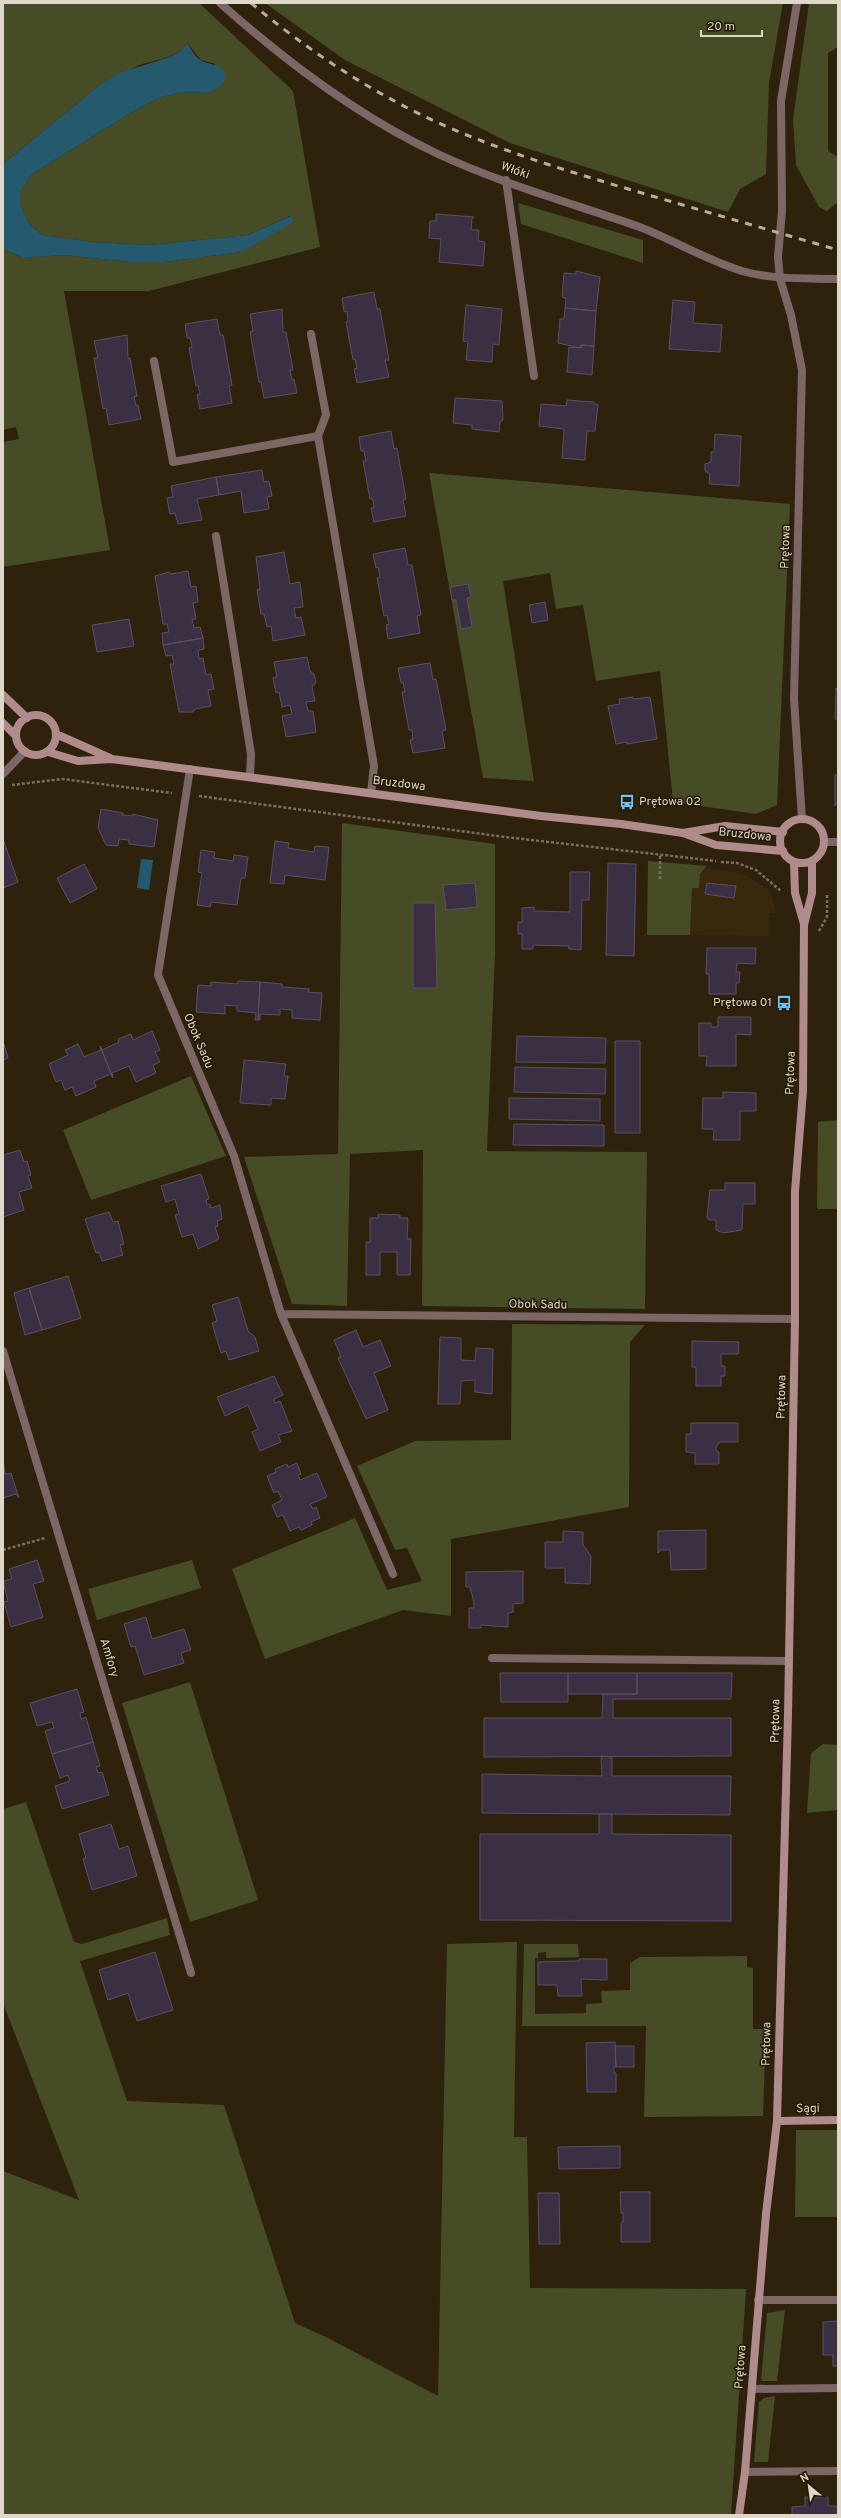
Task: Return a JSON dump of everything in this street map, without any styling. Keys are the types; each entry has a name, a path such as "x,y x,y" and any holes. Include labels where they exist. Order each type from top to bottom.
{"street":[{"name":"Włóki","path":"220,3 252,31 328,88 388,127 440,155 643,228 741,271 780,279 838,279"},
{"name":"Prętowa","path":"797,3 781,101 782,211 778,257 780,279 792,315 802,370 794,699 802,819"},
{"path":"506,180 534,376"},
{"path":"311,334 326,415 318,436 374,766 371,793"},
{"path":"154,361 173,462 318,436"},
{"path":"216,536 251,754 250,777"},
{"path":"3,695 27,718"},
{"path":"33,715 46,718 54,727 56,734 53,747 48,752 34,755 25,751 18,743 16,736 17,728 27,718 33,715"},
{"path":"3,722 16,736"},
{"name":"Bruzdowa","path":"56,734 112,759"},
{"path":"3,774 25,751"},
{"name":"Bruzdowa","path":"48,752 78,760 112,759 682,833 716,845 783,851"},
{"name":"Obok Sadu","path":"190,769 158,975 234,1156 281,1314 393,1574"},
{"path":"802,819 817,825 822,831 824,842 819,855 812,861 803,863 794,862 783,851 780,841 783,832 792,822 802,819"},
{"name":"Bruzdowa","path":"682,833 725,826 783,832"},
{"path":"824,842 838,842"},
{"name":"Prętowa","path":"739,2515 745,2472 758,2300 777,2121 789,1661 795,1319 795,1192 803,1091 804,925 812,893 812,861"},
{"name":"Prętowa","path":"794,862 795,893 804,925"},
{"name":"Obok Sadu","path":"281,1314 795,1319"},
{"name":"Amfory","path":"3,1351 191,1973"},
{"path":"492,1658 789,1661"},
{"name":"Sągi","path":"777,2121 838,2120"},
{"path":"758,2300 838,2300"},
{"path":"752,2389 838,2388"},
{"path":"745,2472 838,2471"}],"path":[{"path":"10,785 62,779 660,856 737,863 756,870 784,893"},
{"path":"660,856 660,879"},
{"path":"3,1550 59,1533"}],"shaded area":[{"path":"707,868 742,873 769,890 777,913 769,913 769,936 690,935 692,888 700,874"}],"green space":[{"path":"3,3 199,3 293,91 320,247 149,291 64,291 110,550 3,567 3,442 19,439 16,427 3,430 3,249 23,258 64,255 130,262 165,262 241,252 292,215 248,235 149,245 93,242 42,235 29,224 20,204 20,190 32,174 127,115 158,98 182,92 207,93 215,64 201,60 187,43 181,51 169,57 142,64 102,83 3,164"},
{"path":"265,3 783,3 769,82 766,174 740,189 728,212 510,143 345,60"},
{"path":"809,3 838,3 838,47 828,53 828,151 838,157 838,202 827,211 819,207 796,165 793,120"},
{"path":"518,203 643,240 643,263 521,224"},
{"path":"429,473 790,504 777,805 756,814 673,802 660,671 596,681 583,605 556,609 550,573 503,581 534,781 483,778"},
{"path":"342,823 495,844 495,954 487,1151 647,1152 645,1309 422,1306 423,1150 350,1154 347,1306 292,1304 244,1157 338,1154"},
{"path":"648,861 707,866 700,874 699,888 692,888 690,935 647,935"},
{"path":"191,1076 226,1156 91,1200 63,1130"},
{"path":"838,1120 838,1209 817,1209 818,1122"},
{"path":"512,1324 645,1325 630,1342 629,1507 451,1539 451,1616 403,1610 265,1659 232,1569 355,1518 387,1590 422,1581 407,1548 395,1550 357,1466 415,1441 511,1440"},
{"path":"192,1560 201,1588 97,1620 88,1589"},
{"path":"190,1682 258,1900 190,1922 122,1703"},
{"path":"823,1744 838,1745 838,1810 807,1813 811,1753"},
{"path":"26,1802 74,1942 82,1944 167,1918 170,1935 80,1961 127,2101 224,2105 295,2323 326,2337 438,2396 447,1944 517,1942 514,2137 527,2137 530,2288 746,2289 731,2515 3,2515 3,2171 79,2200 3,2003 3,1809"},
{"path":"524,1944 578,1944 579,1957 546,1958 546,1952 538,1953 538,1958 535,1958 535,2014 586,2013 586,2004 602,2003 601,1991 630,1990 630,1963 640,1957 747,1956 747,1967 753,1968 753,2029 766,2029 763,2116 644,2117 646,2026 522,2026"},
{"path":"796,2130 838,2130 838,2217 795,2217"},
{"path":"785,2310 777,2381 761,2381 767,2313"},
{"path":"775,2396 768,2462 754,2462 759,2402 764,2398"}],"water":[{"path":"187,43 193,53 202,61 220,67 226,79 219,87 207,93 182,92 158,98 127,115 32,174 20,191 20,204 29,224 42,235 93,242 149,245 248,235 293,215 292,223 241,252 165,262 130,262 64,255 23,258 3,249 3,164 102,83 122,72 170,57 181,51"},
{"path":"141,859 153,860 149,890 137,888"}],"building":[{"path":"436,214 474,217 472,219 471,230 479,230 478,241 485,242 483,266 439,262 441,239 429,238 430,221 436,221"},
{"path":"576,271 600,277 596,311 565,308 566,298 562,297 564,273 576,274"},
{"path":"374,292 377,309 380,309 389,360 385,360 389,377 357,383 354,369 357,368 355,359 353,360 346,322 348,321 347,311 344,312 342,298"},
{"path":"673,300 695,302 693,323 722,325 720,352 669,349"},
{"path":"466,305 502,309 499,345 493,344 492,362 466,360 468,342 463,341"},
{"path":"565,308 596,311 594,346 581,345 581,348 558,343 560,319 564,319"},
{"path":"282,309 283,332 286,332 293,370 290,370 292,380 294,379 297,393 264,398 261,382 259,382 250,332 253,331 250,314"},
{"path":"217,319 220,335 223,335 232,385 229,386 232,403 200,409 197,395 200,394 198,385 196,386 189,348 192,347 190,338 187,338 185,324"},
{"path":"127,335 128,359 130,358 137,396 134,397 136,406 138,405 141,419 109,425 106,408 103,409 94,358 98,358 94,341"},
{"path":"581,345 594,346 592,375 567,372 569,347 581,348"},
{"path":"455,398 502,401 503,420 500,422 499,432 472,429 472,425 453,423"},
{"path":"567,400 594,402 594,404 598,405 595,431 587,431 585,460 562,458 564,429 539,426 541,404 566,406"},
{"path":"391,431 394,449 397,448 406,499 403,500 406,516 374,522 371,508 374,508 373,499 370,499 363,461 366,461 364,451 361,451 359,437"},
{"path":"715,434 741,436 739,486 709,484 710,474 705,471 705,464 711,462 711,452 714,452"},
{"path":"262,470 264,482 269,481 272,496 267,497 269,509 244,513 241,491 219,495 216,477"},
{"path":"216,477 219,495 197,499 202,520 178,524 175,513 170,514 167,498 173,497 171,486"},
{"path":"405,548 408,565 412,565 421,615 417,616 420,633 388,639 386,625 389,624 387,615 384,616 377,578 380,577 378,567 376,568 373,554"},
{"path":"284,552 290,584 300,582 303,607 294,608 296,618 301,617 305,635 273,641 271,626 267,627 264,614 261,614 257,590 260,589 256,557"},
{"path":"188,571 191,587 196,586 198,602 193,603 196,619 192,619 194,628 200,627 203,638 163,645 162,633 169,632 167,624 163,624 155,576 169,572 171,574"},
{"path":"468,584 471,597 467,598 472,627 461,629 456,600 452,600 450,587"},
{"path":"545,602 548,620 532,623 529,605"},
{"path":"129,619 134,646 97,652 92,625"},
{"path":"203,638 204,649 198,650 199,659 203,658 206,675 211,674 214,689 208,690 211,706 195,709 193,712 179,712 170,664 174,664 172,655 166,656 163,645"},
{"path":"307,657 310,671 314,674 316,682 312,687 315,701 306,702 308,711 313,711 316,732 286,737 282,716 292,714 290,705 282,707 279,692 276,693 273,678 277,677 274,662"},
{"path":"430,663 433,680 436,679 446,730 442,731 445,748 413,753 410,740 413,739 412,730 409,730 402,692 405,692 403,682 401,683 398,668"},
{"path":"836,688 838,692 838,719 835,719"},
{"path":"633,697 633,699 650,697 657,739 627,744 627,742 616,744 608,706 620,704 619,699"},
{"path":"835,775 838,775 838,801 835,806"},
{"path":"101,809 123,813 122,815 133,816 133,814 158,820 154,847 129,844 129,840 119,839 118,846 106,845 98,828"},
{"path":"3,839 18,882 3,888"},
{"path":"275,841 289,843 288,848 314,852 315,846 329,847 325,880 285,875 284,884 270,883"},
{"path":"201,850 215,852 214,858 233,861 234,855 248,857 245,878 241,878 237,905 211,902 210,907 197,905 202,873 198,872"},
{"path":"608,863 636,864 634,956 606,955"},
{"path":"84,864 97,889 70,903 57,878"},
{"path":"570,872 590,872 589,900 582,900 581,950 569,949 569,946 533,945 533,949 522,949 522,934 518,934 518,922 522,922 522,908 534,907 534,911 570,912"},
{"path":"475,883 477,907 446,910 443,885"},
{"path":"707,883 736,886 734,898 705,894"},
{"path":"413,903 435,903 437,988 413,988"},
{"path":"707,948 756,948 755,964 737,963 736,972 740,972 739,983 736,983 736,994 709,994 709,974 706,974"},
{"path":"238,981 260,982 258,1020 255,1020 256,1013 237,1011 237,1006 225,1005 225,1014 196,1012 198,985 211,986 211,982 238,984"},
{"path":"260,982 282,984 282,987 309,989 308,992 322,993 320,1020 292,1018 292,1010 280,1009 280,1015 260,1014 260,1020 258,1020"},
{"path":"718,1017 751,1017 751,1035 736,1034 736,1066 706,1066 707,1056 699,1056 699,1023 711,1023 711,1027 718,1027"},
{"path":"152,1031 160,1050 155,1052 160,1062 153,1065 156,1073 136,1082 129,1066 112,1073 113,1078 100,1046 102,1050 119,1042 118,1039 131,1034 133,1040"},
{"path":"517,1036 606,1038 605,1063 516,1062"},
{"path":"615,1041 640,1041 640,1133 615,1133"},
{"path":"4,1044 8,1058 3,1060 3,1045"},
{"path":"78,1044 84,1057 101,1050 100,1046 113,1078 111,1074 94,1081 96,1087 76,1096 72,1087 65,1090 61,1080 56,1082 49,1064 68,1055 65,1050"},
{"path":"244,1060 286,1064 284,1076 288,1076 285,1099 271,1098 271,1105 240,1103"},
{"path":"515,1067 606,1069 605,1094 514,1092"},
{"path":"723,1092 756,1093 756,1111 740,1111 740,1140 713,1140 714,1129 702,1129 703,1098 723,1098"},
{"path":"509,1098 600,1099 600,1121 509,1119"},
{"path":"514,1124 604,1125 604,1146 513,1145"},
{"path":"20,1150 24,1162 27,1161 31,1175 28,1176 32,1188 19,1192 24,1210 3,1217 3,1155"},
{"path":"201,1174 209,1199 206,1200 207,1205 210,1204 211,1208 220,1205 222,1219 217,1221 218,1226 215,1227 219,1239 198,1249 193,1234 182,1237 175,1215 179,1214 175,1199 166,1202 161,1186"},
{"path":"725,1183 755,1183 755,1204 743,1204 742,1230 723,1233 716,1230 716,1220 709,1220 707,1217 710,1190 725,1190"},
{"path":"109,1212 113,1222 118,1221 124,1244 120,1245 123,1255 102,1261 99,1252 96,1253 85,1219"},
{"path":"378,1214 400,1215 400,1218 408,1218 407,1239 411,1239 410,1275 397,1275 397,1252 380,1252 380,1275 366,1275 366,1242 370,1242 370,1218 378,1218"},
{"path":"68,1276 81,1318 42,1330 29,1288"},
{"path":"29,1288 42,1330 25,1335 14,1293"},
{"path":"238,1297 248,1331 255,1337 259,1351 229,1360 226,1351 221,1353 212,1323 217,1321 212,1305"},
{"path":"356,1330 363,1347 380,1340 391,1366 374,1373 388,1410 366,1419 338,1358 341,1357 334,1340"},
{"path":"440,1337 461,1338 461,1360 475,1361 476,1348 493,1349 492,1394 475,1392 475,1380 461,1381 460,1404 438,1404"},
{"path":"692,1341 739,1342 738,1354 721,1354 721,1366 725,1366 725,1376 721,1376 721,1386 696,1386 696,1367 692,1367"},
{"path":"274,1376 283,1395 274,1399 275,1403 280,1401 292,1431 278,1435 281,1442 260,1451 252,1432 258,1429 248,1405 225,1416 217,1397"},
{"path":"691,1423 738,1423 738,1442 720,1442 716,1447 716,1451 719,1452 719,1464 695,1464 695,1453 686,1452 686,1434 691,1434"},
{"path":"3,1458 5,1474 11,1473 19,1498 16,1494 3,1498"},
{"path":"297,1463 301,1474 298,1475 300,1480 317,1473 327,1497 310,1504 313,1509 316,1507 320,1518 311,1522 312,1525 301,1530 299,1527 290,1531 283,1515 277,1517 272,1505 282,1500 278,1491 274,1493 267,1476 276,1472 275,1469 287,1464 288,1467"},
{"path":"706,1530 706,1569 671,1570 670,1550 660,1550 658,1553 658,1531"},
{"path":"563,1531 583,1532 583,1545 591,1556 590,1584 565,1583 565,1568 545,1568 545,1542 563,1542"},
{"path":"37,1560 44,1581 33,1584 43,1617 11,1627 4,1602 8,1601 3,1581 12,1579 9,1569"},
{"path":"523,1571 523,1603 513,1604 513,1612 508,1613 508,1627 481,1625 481,1628 469,1628 469,1608 474,1608 474,1603 470,1587 466,1587 466,1572"},
{"path":"146,1617 152,1639 184,1629 191,1650 181,1653 184,1663 144,1675 135,1646 131,1647 124,1624"},
{"path":"500,1673 568,1673 568,1702 501,1702"},
{"path":"568,1673 637,1673 637,1694 568,1694"},
{"path":"637,1673 732,1673 731,1699 613,1699 613,1718 731,1718 731,1756 484,1757 484,1718 602,1718 603,1694 637,1694"},
{"path":"77,1689 84,1712 80,1713 81,1719 86,1717 93,1742 52,1754 45,1731 54,1728 52,1722 37,1726 30,1703"},
{"path":"93,1742 100,1766 96,1767 98,1773 102,1772 109,1795 62,1809 55,1786 70,1781 68,1775 60,1778 52,1754"},
{"path":"601,1756 612,1757 612,1776 731,1776 730,1815 482,1813 482,1774 602,1776"},
{"path":"599,1814 612,1814 612,1834 731,1835 731,1921 480,1920 480,1834 599,1834"},
{"path":"111,1824 119,1849 128,1846 137,1876 92,1890 83,1859 86,1858 79,1834"},
{"path":"155,1952 173,2010 137,2021 128,1993 108,2000 99,1970"},
{"path":"579,1959 607,1959 607,1980 581,1979 582,1996 558,1996 557,1985 538,1985 538,1962 579,1961"},
{"path":"615,2042 616,2067 614,2067 614,2073 616,2073 616,2092 587,2092 586,2043"},
{"path":"615,2046 634,2046 634,2067 616,2067"},
{"path":"620,2146 620,2168 559,2169 558,2147"},
{"path":"620,2192 650,2192 650,2242 621,2242 621,2222 623,2222 623,2213 621,2213"},
{"path":"538,2193 559,2193 560,2244 539,2244"},
{"path":"838,2321 838,2366 833,2366 833,2355 823,2355 823,2322"},
{"path":"805,2497 828,2497 828,2506 838,2506 838,2515 792,2515 792,2507 805,2506"}],"railway":[{"path":"251,3 297,39 346,73 423,116 450,128 499,148 575,173 838,250"}],"place":[{"name":"Prętowa 02","path":"627,802"},
{"name":"Prętowa 01","path":"784,1003"}]}
